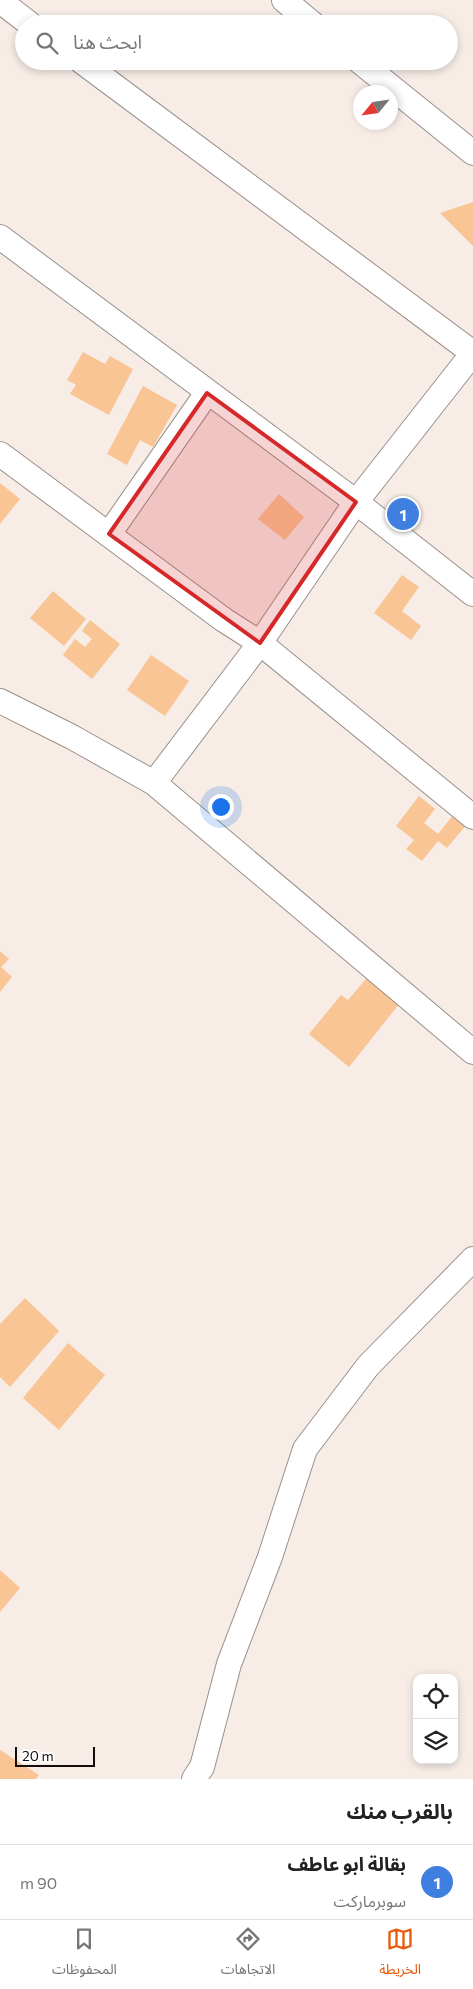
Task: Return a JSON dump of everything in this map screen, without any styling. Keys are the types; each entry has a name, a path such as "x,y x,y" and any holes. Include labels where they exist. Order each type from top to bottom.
{"street":[{"path":"284,0 302,15"},
{"path":"0,1 18,15"},
{"path":"93,70 473,353 356,502 260,643 154,783"},
{"path":"370,70 473,153"},
{"path":"0,238 356,502 473,594"},
{"path":"109,534 207,393"},
{"path":"0,454 224,620 260,643 473,818"},
{"path":"0,701 72,737 154,783 473,1052"},
{"path":"194,1779 202,1767 229,1664 270,1557 305,1449 368,1366 473,1259"}],"highlighted area":[{"path":"207,393 356,502 260,643 109,534"}],"building":[{"path":"473,202 473,246 440,213"},
{"path":"83,352 105,364 110,356 133,369 109,415 70,394 76,385 67,380"},
{"path":"143,386 177,405 153,447 140,440 127,465 107,454"},
{"path":"0,483 20,499 0,524"},
{"path":"279,494 304,517 285,540 258,519"},
{"path":"402,575 419,587 402,611 421,626 411,640 374,613"},
{"path":"53,591 86,619 64,646 30,618"},
{"path":"90,620 120,644 92,679 63,655 75,639 85,647 92,639 82,631"},
{"path":"151,655 189,681 165,716 127,690"},
{"path":"419,796 435,809 424,823 438,834 454,814 467,824 447,848 438,841 422,861 406,849 414,840 396,826"},
{"path":"0,951 9,959 1,967 12,977 0,992"},
{"path":"372,972 404,998 349,1067 309,1034 341,995 348,1000"},
{"path":"25,1298 59,1331 10,1387 0,1377 0,1324"},
{"path":"68,1343 105,1375 59,1430 23,1398"},
{"path":"0,1570 20,1588 0,1612"},
{"path":"0,1750 39,1775 36,1779 0,1779"}],"place":[{"name":"بقالة ابو عاطف","path":"403,514"}]}
